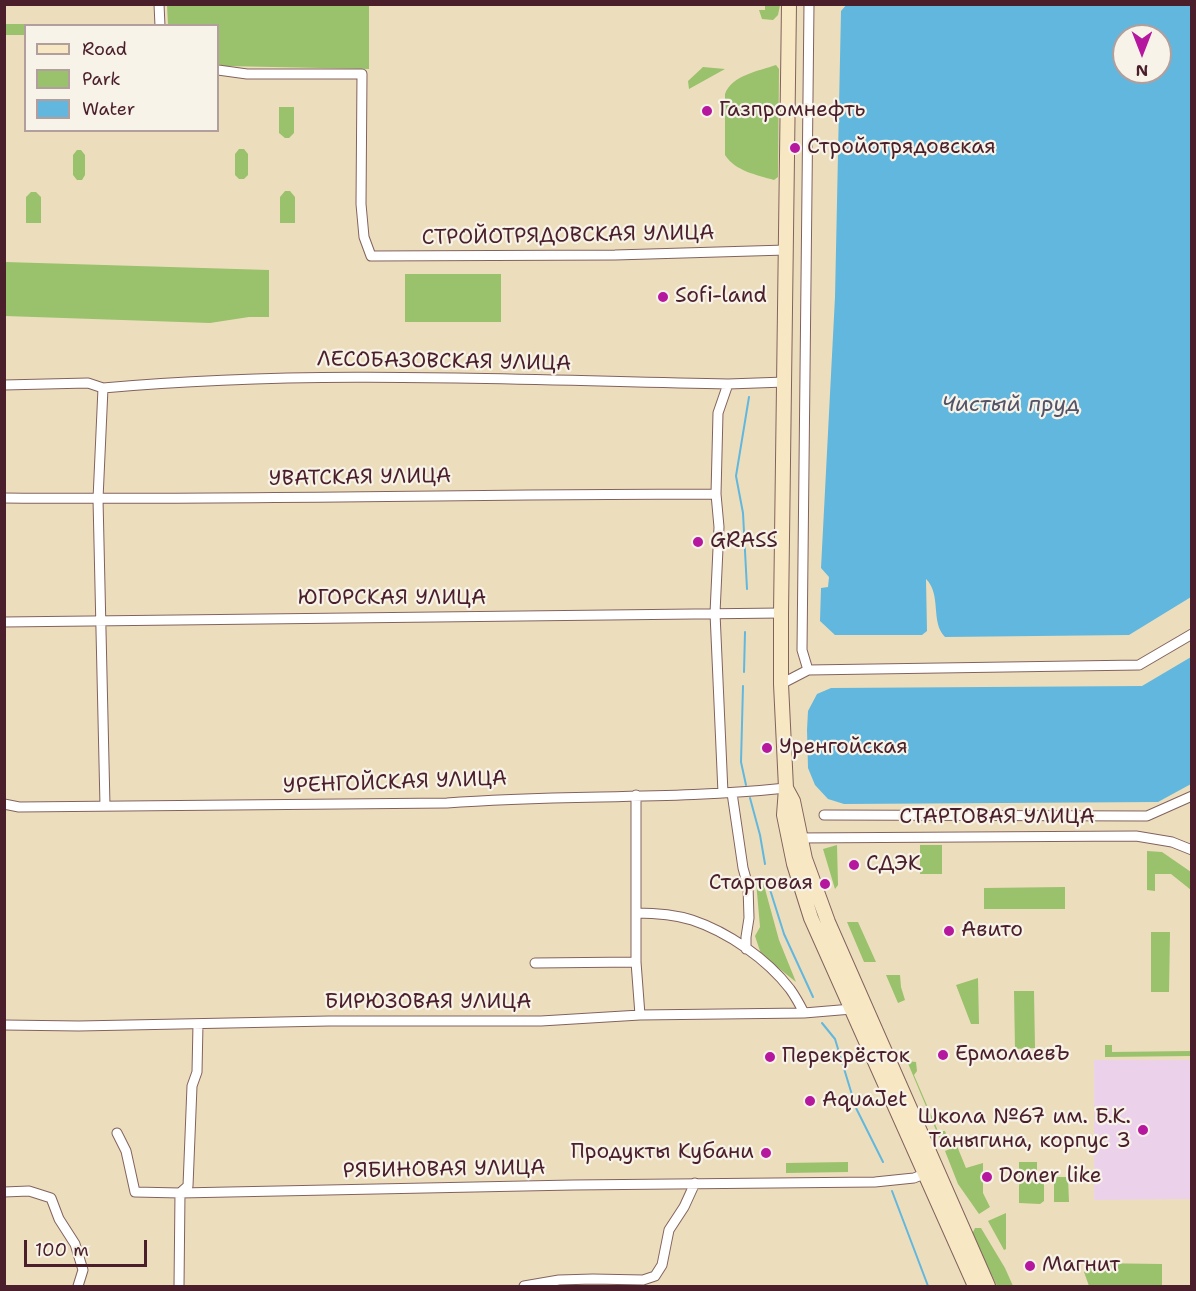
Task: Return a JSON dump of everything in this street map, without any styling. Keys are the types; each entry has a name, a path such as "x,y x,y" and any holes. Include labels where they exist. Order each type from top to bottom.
{"main road":[{"path":"789,4 781,613 781,684 786,788 784,815 805,859 828,921 988,1287"},
{"path":"795,838 801,887 811,918 975,1287"}],"street":[{"path":"159,4 160,24"},
{"path":"808,670 802,650 809,4"},
{"name":"СТРОЙОТРЯДОВСКАЯ УЛИЦА","path":"219,70 247,74 362,74 361,204 364,237 371,256 615,255 786,250"},
{"path":"788,135 807,139"},
{"name":"ЛЕСОБАЗОВСКАЯ УЛИЦА","path":"4,385 88,383 104,388 271,378 728,384 785,382"},
{"path":"728,384 718,412 716,494 719,527 715,613 727,793 748,886 749,918 746,950"},
{"path":"104,388 98,499 105,806"},
{"path":"784,397 805,397"},
{"path":"783,475 804,476"},
{"name":"УВАТСКАЯ УЛИЦА","path":"4,498 716,494"},
{"path":"782,545 803,545"},
{"name":"ЮГОРСКАЯ УЛИЦА","path":"4,622 781,613"},
{"path":"781,684 808,670 1139,665 1191,634"},
{"name":"УРЕНГОЙСКАЯ УЛИЦА","path":"4,804 19,807 447,803 507,798 727,793 786,788"},
{"path":"636,795 636,962 640,1015"},
{"path":"824,816 1147,816 1191,796"},
{"name":"СТАРТОВАЯ УЛИЦА","path":"795,838 1136,836 1172,842 1191,849"},
{"path":"636,913 662,914 693,921 723,935 765,963 790,989 804,1013"},
{"path":"535,963 636,962"},
{"name":"БИРЮЗОВАЯ УЛИЦА","path":"4,1025 542,1021 640,1015 804,1013 852,1009"},
{"path":"179,1287 180,1193 188,1186 192,1086 197,1072 198,1024"},
{"name":"РЯБИНОВАЯ УЛИЦА","path":"117,1133 126,1151 135,1192 875,1182 915,1178 924,1174"},
{"path":"524,1287 571,1280 643,1280 655,1276 662,1265 669,1230 684,1207 695,1183"},
{"path":"4,1192 28,1191 51,1198 59,1219 75,1244 83,1270 78,1287"}],"shaded area":[{"name":"Школа №67 им. Б.К. Таныгина, корпус 3","path":"1094,1060 1191,1060 1191,1199 1094,1200"}],"green space":[{"path":"167,5 369,5 369,69 224,66 219,64 219,24 168,24"},
{"path":"765,5 780,5 778,15 773,20 762,19 759,10 765,10"},
{"path":"5,24 24,24 24,35 5,35"},
{"path":"776,65 779,69 778,177 774,180 740,169 725,155 725,94 740,78"},
{"path":"703,67 725,69 689,89 688,81"},
{"path":"279,107 294,107 294,133 289,138 279,133"},
{"path":"239,149 244,149 248,154 248,175 244,179 239,179 235,175 235,154"},
{"path":"77,150 81,150 85,155 85,175 82,180 77,180 73,175 73,155"},
{"path":"285,191 290,191 295,197 295,223 280,223 280,197"},
{"path":"31,192 36,192 41,197 41,223 26,223 26,197"},
{"path":"5,262 269,270 269,317 249,317 210,323 5,316"},
{"path":"405,274 501,274 501,322 405,322"},
{"path":"837,845 838,885 835,889 823,849"},
{"path":"920,845 942,845 942,874 920,874"},
{"path":"1147,851 1162,852 1191,872 1191,890 1171,874 1155,874 1155,891 1147,890"},
{"path":"762,878 779,940 796,982 761,954 755,936 760,927 756,881"},
{"path":"1065,887 1065,909 984,909 984,888"},
{"path":"847,922 858,922 876,962 864,962"},
{"path":"1151,932 1170,932 1169,992 1151,992"},
{"path":"886,975 900,975 905,1000 898,1003"},
{"path":"978,978 979,1024 971,1024 956,985"},
{"path":"1014,991 1034,991 1035,1048 1015,1049"},
{"path":"1105,1045 1112,1045 1112,1052 1191,1051 1191,1056 1105,1057"},
{"path":"907,1061 916,1062 917,1071 914,1075 938,1131 945,1131 948,1139 941,1142"},
{"path":"957,1146 966,1168 983,1163 983,1193 990,1207 979,1214 958,1184 945,1151"},
{"path":"848,1162 848,1172 786,1173 786,1163"},
{"path":"1019,1162 1037,1162 1037,1175 1044,1175 1044,1201 1040,1204 1019,1203"},
{"path":"1054,1177 1068,1177 1069,1202 1054,1202"},
{"path":"1006,1213 1006,1249 1004,1250 988,1221"},
{"path":"975,1228 981,1228 1013,1286 997,1286 972,1234"},
{"path":"1092,1263 1162,1264 1162,1286 1089,1286 1084,1272"}],"water":[{"name":"Чистый пруд","path":"847,4 1191,5 1191,597 1129,635 945,637 938,624 934,593 926,579 927,631 922,635 835,635 820,621 821,588 828,587 829,577 821,568 835,297 841,11"},
{"path":"1191,657 1191,784 1158,802 844,804 828,799 815,785 808,768 808,711 817,694 831,688 1142,686"}],"waterway":[{"path":"747,589 743,513 736,476 749,397"},
{"path":"744,672 745,632"},
{"path":"743,686 741,762 746,785"},
{"path":"750,798 765,864"},
{"path":"767,880 784,934 813,997"},
{"path":"822,1023 835,1039 856,1108 883,1162"},
{"path":"892,1191 928,1286"}],"place":[{"name":"Газпромнефть","path":"707,111"},
{"name":"Стройотрядовская","path":"795,148"},
{"name":"Sofi-land","path":"663,297"},
{"name":"GRASS","path":"698,542"},
{"name":"Уренгойская","path":"767,748"},
{"name":"СДЭК","path":"854,865"},
{"name":"Стартовая","path":"825,884"},
{"name":"Авито","path":"949,931"},
{"name":"ЕрмолаевЪ","path":"943,1055"},
{"name":"Перекрёсток","path":"770,1057"},
{"name":"AquaJet","path":"810,1101"},
{"name":"Школа №67 им. Б.К. Таныгина, корпус 3","path":"1143,1130"},
{"name":"Продукты Кубани","path":"766,1153"},
{"name":"Doner like","path":"987,1177"},
{"name":"Магнит","path":"1030,1266"}]}
